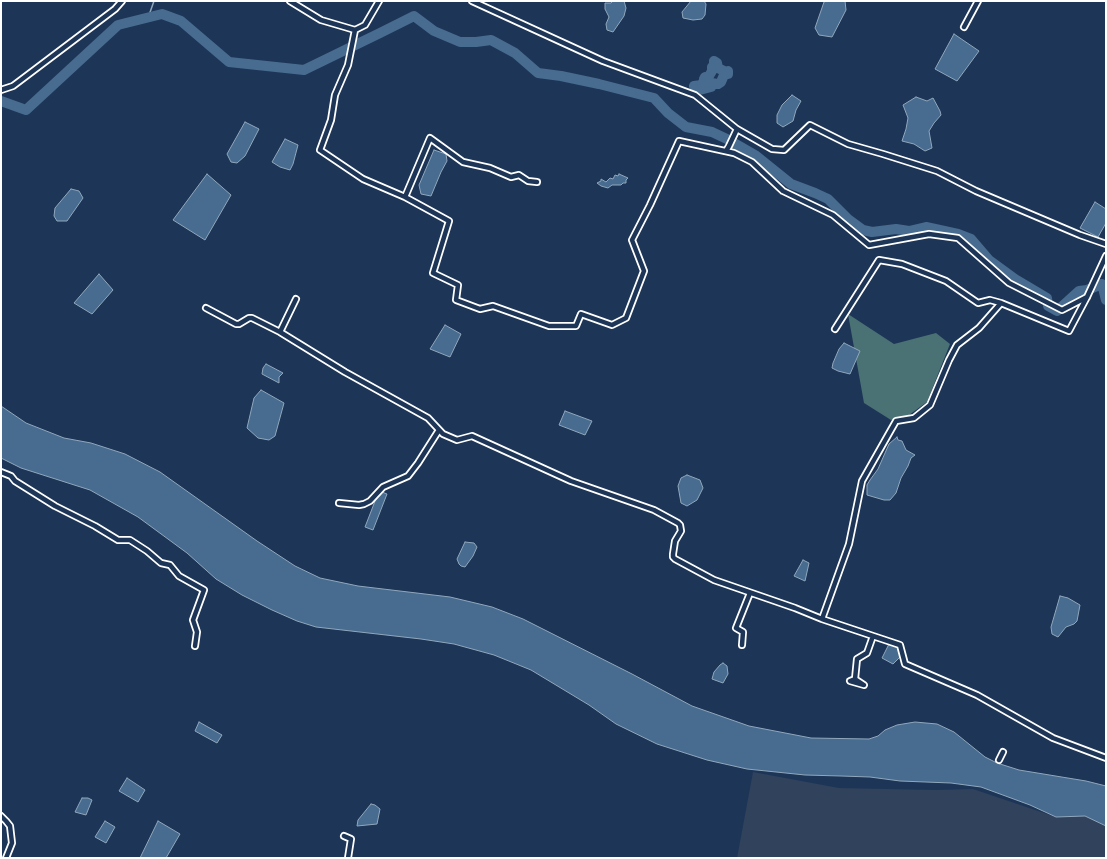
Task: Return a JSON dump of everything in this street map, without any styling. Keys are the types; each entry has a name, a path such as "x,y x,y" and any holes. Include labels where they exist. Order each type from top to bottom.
{"street":[{"path":"1,90 13,86 20,81 110,13 122,1"},
{"path":"290,1 321,20 355,30 365,25 379,1"},
{"path":"472,1 603,60 695,96 737,129 772,149 784,150 810,125 848,144 937,171 976,192 1080,235 1106,244"},
{"path":"964,27 978,1"},
{"path":"355,30 348,66 335,95 331,120 320,150 363,179 405,197 449,221 433,273 458,285 456,300 480,309 493,306 549,326 576,326 581,314 612,325 626,318 644,271 632,240 650,205 679,141 728,149 752,162 783,191 833,215 869,246 929,234 958,238 1009,283 1062,310 1088,297"},
{"path":"728,149 737,129"},
{"path":"405,197 430,138 463,162 490,168 511,176 519,175 528,181 537,182"},
{"path":"835,329 879,260 902,264 946,281 978,303 990,300 1001,303 1070,331 1088,297 1106,256"},
{"path":"280,332 296,299"},
{"path":"822,619 849,544 862,481 896,421 914,418 930,406 957,344 979,328 1001,303"},
{"path":"206,308 236,324 252,318 280,332 345,372 428,418 443,434 457,440 472,436 571,481 654,510 680,525 681,530 675,541 673,554 675,559 714,580 900,645 905,664 977,695 1053,738 1106,758"},
{"path":"339,503 364,504 370,501 383,487 408,476 439,430"},
{"path":"1,472 11,476 15,481 55,506 95,526 118,540 130,540 147,551 161,563 170,565 179,576 204,590 193,620 197,632 195,646"},
{"path":"742,645 743,632 736,628 750,593"},
{"path":"855,679 857,659 867,653 872,636"},
{"path":"928,680 930,674"},
{"path":"999,760 1003,752"},
{"path":"1,816 10,826 12,843 6,858"},
{"path":"344,836 351,839 348,858"}],"shaded area":[{"path":"613,1 624,1 626,8 624,16 613,32 607,30 606,24 609,17 605,9 605,3 611,3"},
{"path":"691,1 704,1 706,4 705,15 702,19 693,20 683,18 682,12"},
{"path":"845,1 846,10 832,37 819,35 815,28 824,2"},
{"path":"954,34 979,51 957,81 935,69"},
{"path":"792,95 801,101 796,110 793,121 783,127 777,123 777,115 782,105"},
{"path":"916,97 927,101 933,98 941,115 929,131 932,148 925,151 914,144 902,141 908,118 903,105"},
{"path":"245,122 259,129 245,156 237,163 231,162 227,154"},
{"path":"285,139 298,145 290,170 280,167 272,162"},
{"path":"434,150 446,154 447,161 431,196 421,194 419,185"},
{"path":"207,174 231,195 205,240 173,220"},
{"path":"619,174 628,178 626,183 621,185 612,185 608,188 597,183 601,181 601,179 606,182 610,178 613,179 615,175 618,176"},
{"path":"71,189 79,191 83,198 67,221 57,221 54,216 55,208"},
{"path":"1095,202 1106,209 1106,223 1098,237 1080,228"},
{"path":"99,274 113,290 92,314 74,303"},
{"path":"445,325 461,334 450,357 430,349"},
{"path":"844,343 860,351 850,374 832,368 839,349"},
{"path":"266,364 283,373 279,377 279,383 262,374 263,368"},
{"path":"261,390 284,403 275,436 269,440 258,438 247,428 254,398"},
{"path":"1,406 26,423 64,438 91,443 125,454 160,472 257,541 295,566 320,578 358,586 450,597 492,607 523,619 692,706 749,726 811,738 869,739 878,736 885,730 897,725 915,722 937,724 954,732 985,757 997,763 1019,770 1086,781 1106,786 1106,826 1085,816 1056,817 1030,805 981,787 951,783 900,781 870,777 805,775 747,769 707,760 657,744 616,724 589,705 531,670 494,655 454,644 316,627 297,621 242,595 216,579 187,553 138,517 90,490 21,468 1,458"},
{"path":"565,411 592,421 585,435 559,425"},
{"path":"897,437 898,440 902,441 906,450 915,455 911,458 901,478 896,493 890,500 884,500 867,495 867,485 878,469 889,444"},
{"path":"687,475 700,480 703,488 697,500 687,506 681,503 678,486 681,478"},
{"path":"382,492 387,494 373,530 365,527 377,496"},
{"path":"465,542 474,543 477,547 473,556 465,567 459,564 457,559"},
{"path":"803,560 809,563 805,581 794,576"},
{"path":"1060,596 1068,598 1080,605 1077,621 1066,627 1058,637 1052,634 1051,627"},
{"path":"889,644 898,647 900,657 893,664 882,658"},
{"path":"723,663 727,666 728,674 723,683 712,679 714,672"},
{"path":"199,722 222,735 217,743 195,731"},
{"path":"753,772 839,788 936,790 973,789 1056,817 1085,816 1106,826 1106,858 737,858"},
{"path":"127,778 145,790 138,802 119,791"},
{"path":"82,798 92,800 86,815 75,812"},
{"path":"371,804 380,809 377,824 357,826 358,820"},
{"path":"105,821 115,827 106,843 95,837"},
{"path":"158,821 180,834 166,858 140,858"}],"green space":[{"path":"848,314 894,344 936,333 950,344 927,402 909,415 891,420 864,403"}],"waterway":[{"path":"148,18 154,1"},
{"path":"1,101 26,110 118,25 162,14 181,21 229,62 304,70 414,16 434,31 460,42 491,40 515,53 538,73 599,84 654,98 668,113 686,127 712,132 729,140 755,155 791,184 828,199 848,219 863,230 872,232 896,229 909,231 926,227 958,234 971,239 989,260 1015,279 1047,298 1048,306 1057,311 1079,291 1087,290 1102,284 1106,300"},
{"path":"714,61 717,63 718,68 726,72 728,71 728,74 724,75 721,82 718,84 711,83 711,87 696,91 694,86 701,85 705,77 709,76 712,71 714,61"}]}
